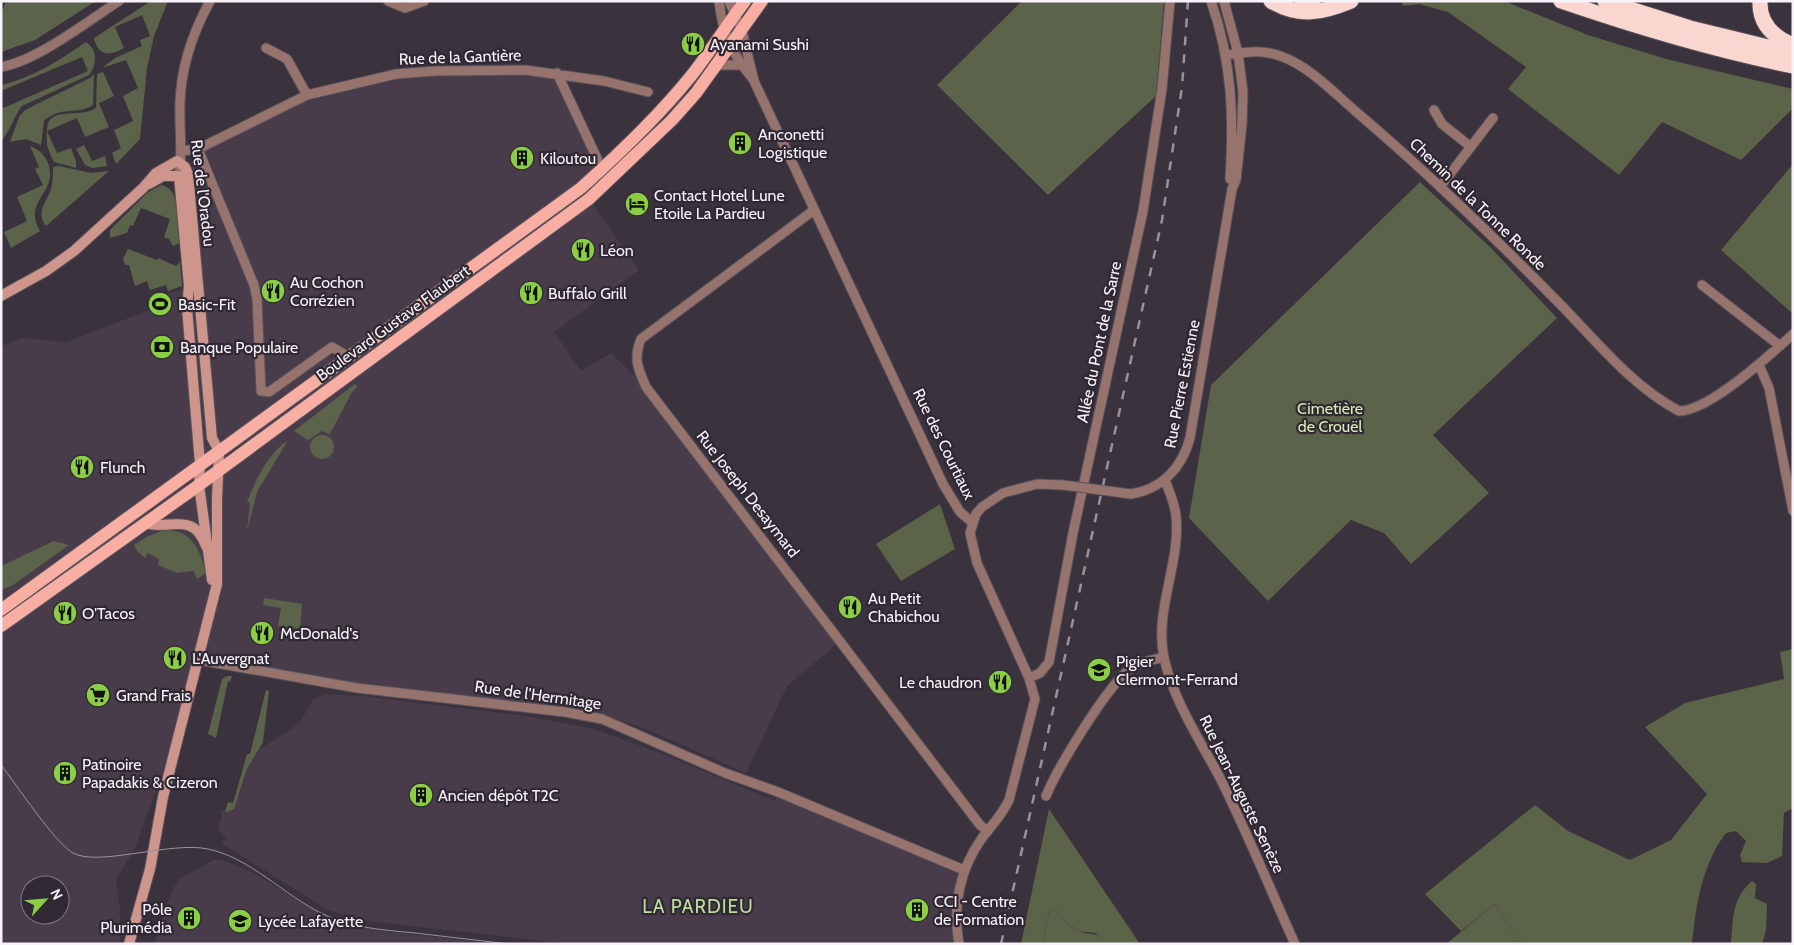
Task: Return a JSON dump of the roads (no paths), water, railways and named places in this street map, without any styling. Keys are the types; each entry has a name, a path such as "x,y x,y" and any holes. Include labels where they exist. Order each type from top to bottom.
{"highway":[{"path":"1271,1 1287,9 1310,14 1328,11 1351,1"},
{"path":"1302,1 1313,1"},
{"path":"1560,1 1661,34 1735,55 1793,66"},
{"path":"1605,1 1690,28 1793,53"},
{"path":"1760,1 1761,16 1768,28 1778,38 1793,45"}],"main road":[{"name":"Boulevard Gustave Flaubert","path":"1,610 562,203 602,169 665,106 745,1"},
{"name":"Boulevard Gustave Flaubert","path":"1,626 146,523 589,199 672,120 696,94 762,1"},
{"path":"1,296 46,271 74,251 144,187 156,173 172,162 182,163"},
{"name":"Rue de l'Oradou","path":"182,163 188,174 212,438 219,452"},
{"path":"144,187 163,176 180,176"},
{"name":"Rue de l'Oradou","path":"180,176 189,286 187,308 200,464 199,484 213,596"},
{"path":"129,944 150,869 158,826 218,575 217,471 219,452"},
{"path":"146,523 155,526 176,522 186,524 200,535 208,554"}],"street":[{"path":"1,67 10,66 43,50 119,1"},
{"name":"Rue de l'Oradou","path":"182,163 182,75 190,44 210,1"},
{"path":"388,1 405,8 424,1"},
{"path":"719,1 723,32 742,65 754,81"},
{"name":"Rue des Courtiaux","path":"729,1 736,13 742,31 754,81 814,210 943,484 960,512 972,523 970,533 977,563 1029,678 1035,699 1012,791 1004,812 988,831 964,870 957,902 959,944"},
{"name":"Allée du Pont de la Sarre","path":"1029,678 1040,673 1049,662 1073,533 1143,211 1162,89 1170,1"},
{"name":"Rue Pierre Estienne","path":"1211,1 1227,55 1233,107 1230,180 1232,189"},
{"name":"Rue Pierre Estienne","path":"1165,480 1182,459 1190,438 1232,189 1236,180 1242,124 1243,92 1238,53 1224,1"},
{"path":"266,48 287,59 307,95"},
{"name":"Chemin de la Tonne Ronde","path":"1227,55 1260,50 1283,57 1299,65 1386,137 1440,187 1495,238 1632,377 1665,404 1678,411 1686,411 1701,406 1759,365"},
{"path":"717,65 742,65"},
{"name":"Rue de la Gantière","path":"181,151 198,149 307,95 396,74 516,70 558,73 648,92"},
{"path":"558,73 602,169"},
{"path":"1434,110 1442,124 1471,147"},
{"path":"1440,187 1493,118"},
{"path":"198,149 254,285 257,299 261,391 269,392 332,347 349,357"},
{"path":"180,176 182,163"},
{"name":"Rue Joseph Desaymard","path":"814,210 642,340 636,352 637,367 646,386 980,825 988,831"},
{"path":"1702,285 1780,346"},
{"path":"1793,334 1759,365 1769,388 1793,511"},
{"path":"972,523 982,507 1003,493 1037,484 1063,485 1131,494 1151,490 1165,480 1176,515 1176,533 1163,613 1164,657 1139,664 1123,674 1065,761 1046,796"},
{"name":"Rue Jean-Auguste Senèze","path":"1164,657 1181,705 1219,778 1295,944"},
{"name":"Rue de l'Hermitage","path":"199,660 357,688 565,712 602,719 725,773 778,792 964,870"}],"tram line":[{"path":"1,765 56,838 73,853 84,857 117,856 175,848 193,847 208,849 238,860 309,906 334,919 380,929 509,944"}],"railway":[{"path":"1001,944 1162,220 1182,87 1188,1"}],"place":[{"name":"Ayanami Sushi","path":"693,44"},
{"name":"Anconetti Logistique","path":"740,143"},
{"name":"Kiloutou","path":"522,158"},
{"name":"Contact Hotel Lune Etoile La Pardieu","path":"637,204"},
{"name":"Léon","path":"583,250"},
{"name":"Au Cochon Corrézien","path":"273,291"},
{"name":"Buffalo Grill","path":"531,293"},
{"name":"Basic-Fit","path":"160,304"},
{"name":"Banque Populaire","path":"162,347"},
{"name":"Flunch","path":"82,467"},
{"name":"Au Petit Chabichou","path":"850,607"},
{"name":"O'Tacos","path":"65,613"},
{"name":"McDonald's","path":"262,633"},
{"name":"L'Auvergnat","path":"175,658"},
{"name":"Pigier Clermont-Ferrand","path":"1099,670"},
{"name":"Le chaudron","path":"1000,682"},
{"name":"Grand Frais","path":"98,695"},
{"name":"Patinoire Papadakis & Cizeron","path":"65,773"},
{"name":"Ancien dépôt T2C","path":"421,795"},
{"name":"CCI - Centre de Formation","path":"917,910"},
{"name":"Pôle Plurimédia","path":"189,918"},
{"name":"Lycée Lafayette","path":"240,921"}],"district":[{"name":"LA PARDIEU","path":"698,906"}],"park label":[{"name":"Cimetière de Crouël","path":"1330,417"}]}
